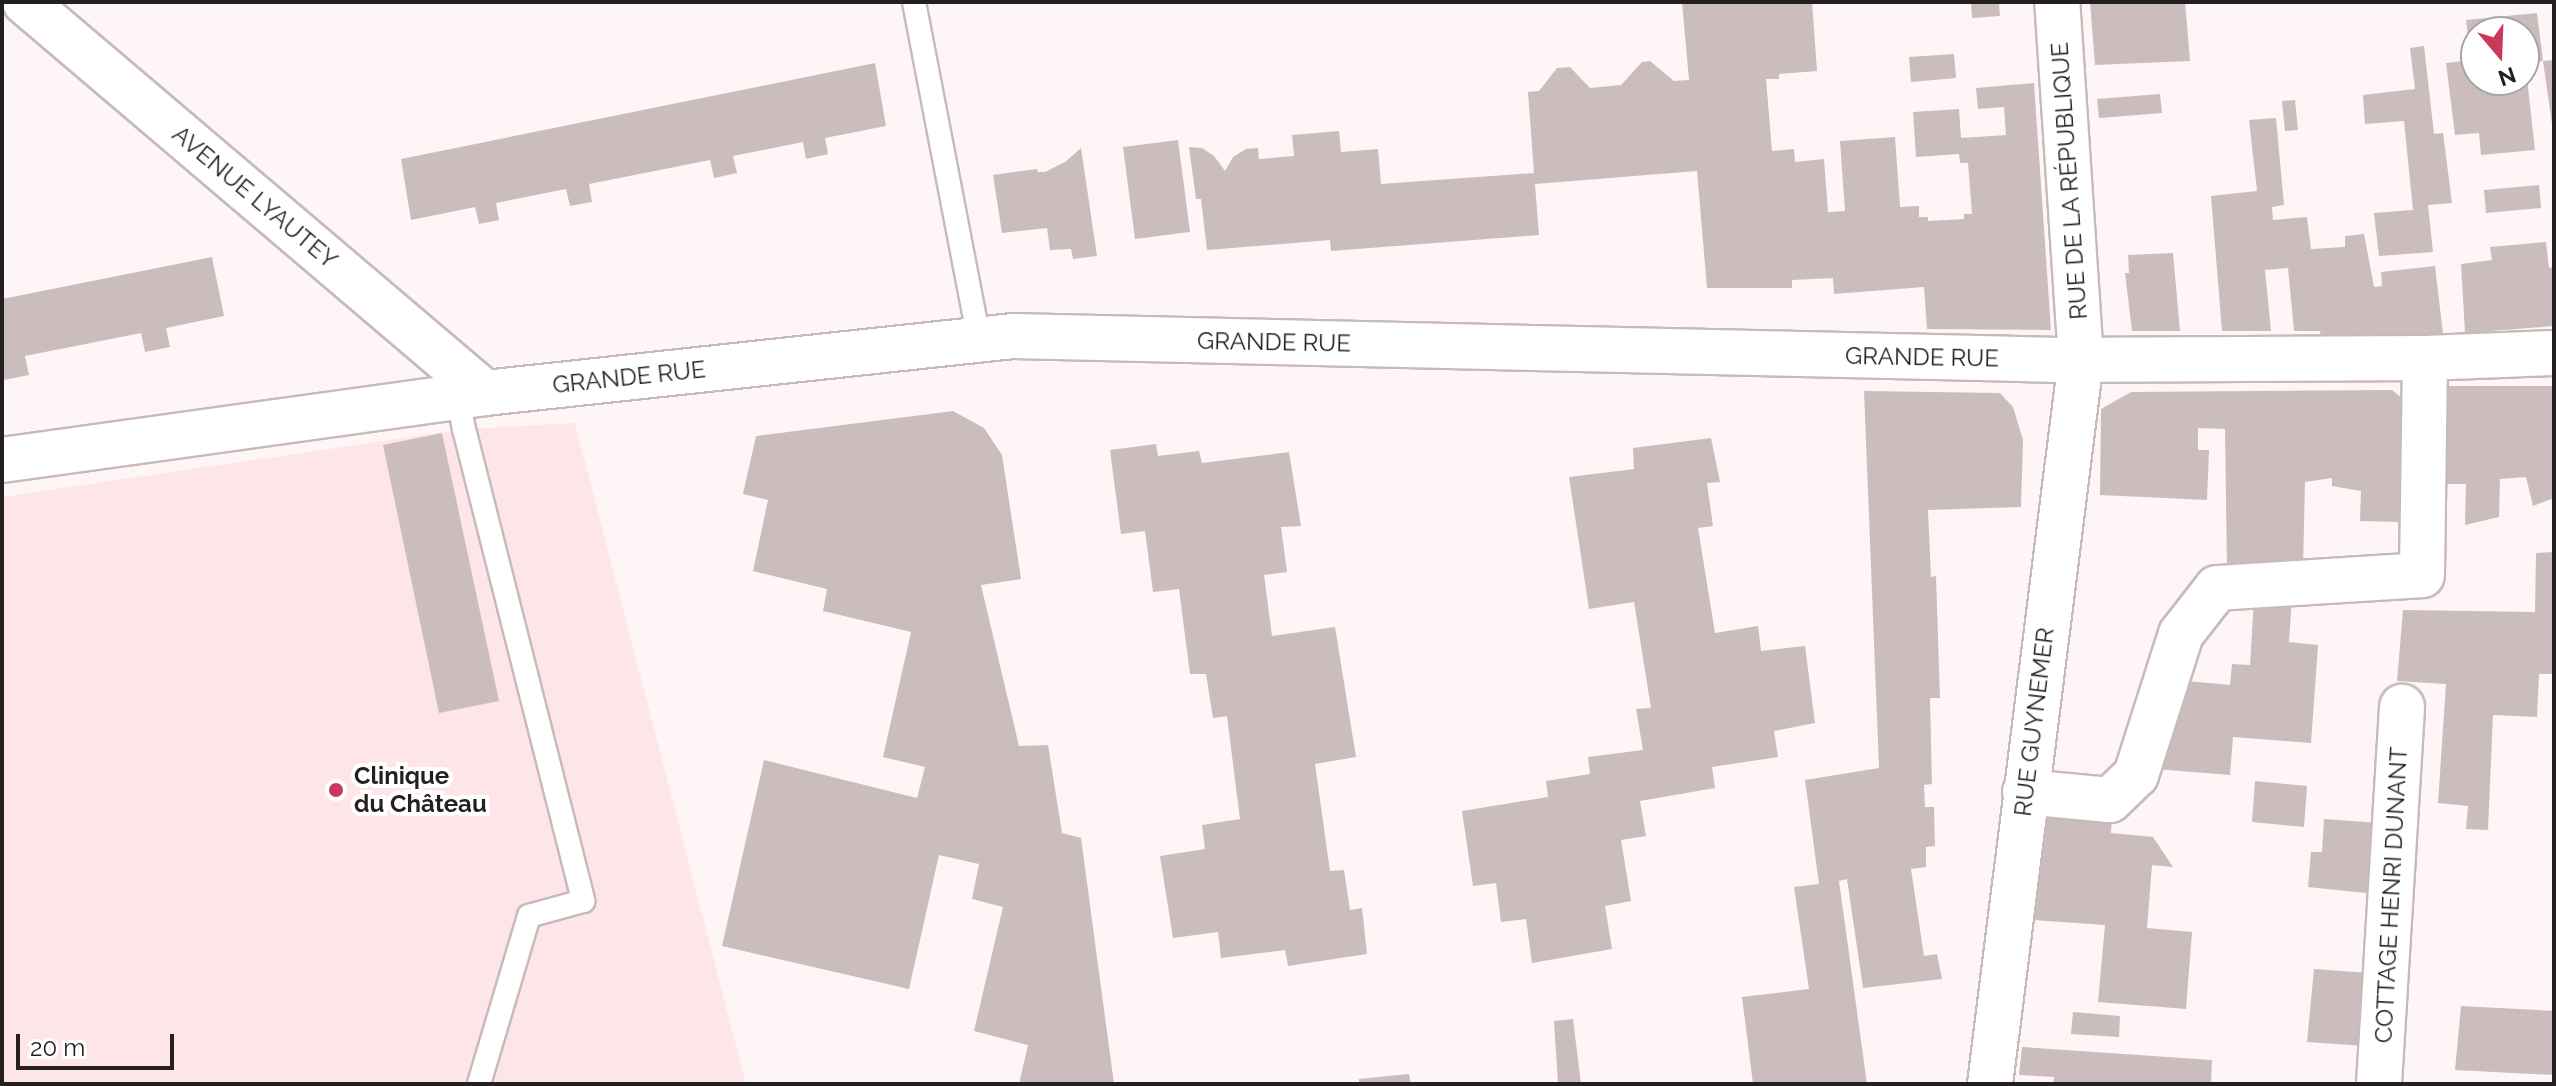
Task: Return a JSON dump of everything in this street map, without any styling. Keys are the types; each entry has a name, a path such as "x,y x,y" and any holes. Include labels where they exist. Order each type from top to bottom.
{"street":[{"name":"AVENUE LYAUTEY","path":"25,2 472,394"},
{"name":"RUE DE LA RÉPUBLIQUE","path":"2057,2 2081,360"},
{"name":"GRANDE RUE","path":"2,460 472,394 1013,336 2081,360 2425,358 2554,353"},
{"path":"2025,792 2110,800 2136,775 2181,634 2217,588 2422,575 2425,358"},
{"name":"RUE GUYNEMER","path":"1990,1084 2081,360"},
{"name":"COTTAGE HENRI DUNANT","path":"2379,1084 2402,707"}],"lane":[{"path":"914,2 979,339"},
{"path":"472,394 464,429 583,901 529,916 479,1084"}],"shaded area":[{"name":"Clinique du Château","path":"575,423 746,1084 2,1084 2,497 464,429"}],"building":[{"path":"1682,2 1812,2 1817,71 1779,74 1779,79 1766,79 1772,151 1794,149 1795,162 1824,159 1828,212 1845,211 1840,141 1895,137 1900,207 1919,206 1919,217 1928,217 1928,221 1964,219 1964,214 1972,214 1968,163 1960,163 1959,154 1916,157 1913,112 1959,109 1961,138 2006,135 2004,107 1978,109 1976,88 2034,83 2051,330 1927,329 1924,287 1834,294 1833,278 1792,280 1792,288 1707,288 1697,171 1535,184 1539,235 1331,251 1330,240 1207,250 1201,199 1196,199 1189,147 1202,148 1214,156 1225,171 1233,157 1246,149 1258,148 1259,159 1294,156 1292,135 1339,131 1341,152 1378,149 1381,184 1534,173 1528,92 1539,91 1557,68 1570,67 1590,88 1621,85 1642,62 1650,61 1674,81 1689,80"},
{"path":"1971,2 1999,2 2000,16 1972,18"},
{"path":"2090,2 2185,2 2190,61 2095,65"},
{"path":"2537,13 2537,16 2507,16"},
{"path":"2424,46 2434,134 2443,133 2452,203 2428,205 2433,252 2379,256 2374,213 2413,210 2404,121 2365,124 2363,95 2415,89 2410,48"},
{"path":"1954,54 1956,78 1911,82 1909,57"},
{"path":"2554,60 2554,138 2543,61"},
{"path":"2460,61 2460,96 2529,96 2535,150 2481,155 2479,133 2455,135 2446,63"},
{"path":"875,63 886,126 825,138 828,154 806,159 803,142 733,156 737,173 714,178 710,160 589,184 592,202 570,206 566,189 496,203 499,220 479,224 475,207 411,220 401,159"},
{"path":"2160,94 2162,113 2099,118 2097,99"},
{"path":"2295,100 2298,130 2285,131 2282,101"},
{"path":"2276,118 2284,205 2272,207 2273,220 2307,217 2311,249 2345,247 2345,236 2364,234 2374,287 2382,286 2381,272 2435,266 2443,334 2321,338 2320,331 2294,331 2288,268 2265,270 2271,331 2222,331 2211,196 2257,191 2249,120"},
{"path":"1178,140 1190,232 1135,239 1123,147"},
{"path":"1081,148 1097,256 1073,259 1071,249 1050,250 1047,228 1002,233 993,175 1037,169 1038,172 1045,172 1065,162"},
{"path":"2539,185 2541,208 2486,213 2484,190"},
{"path":"2546,242 2549,268 2554,267 2554,326 2465,333 2461,264 2492,260 2490,247"},
{"path":"2173,253 2180,331 2132,331 2125,273 2129,273 2128,255"},
{"path":"212,257 224,316 166,328 170,347 145,352 141,333 25,356 29,375 4,380 2,299"},
{"path":"2449,386 2554,386 2554,498 2533,506 2526,477 2500,479 2499,517 2465,525 2466,484 2445,484"},
{"path":"2392,390 2403,399 2399,522 2360,521 2361,491 2332,486 2332,478 2305,482 2303,571 2227,570 2225,429 2198,428 2198,450 2209,450 2207,500 2100,495 2101,409 2131,392"},
{"path":"1864,391 2000,393 2013,407 2023,440 2021,507 1928,510 1931,577 1936,576 1940,698 1930,698 1932,784 1924,785 1925,807 1934,807 1935,846 1926,847 1926,867 1911,869 1924,956 1937,954 1942,979 1863,988 1847,879 1839,881 1867,1084 1753,1084 1742,997 1809,989 1794,887 1819,884 1805,780 1879,768"},
{"path":"953,411 984,428 1002,455 1021,579 981,585 1019,746 1048,745 1062,833 1081,838 1114,1084 1019,1084 1028,1045 974,1031 1003,907 972,899 979,864 939,855 909,989 722,946 764,760 917,798 925,767 883,757 911,632 823,611 827,589 753,571 768,500 743,494 756,436"},
{"path":"442,433 499,701 439,713 383,445"},
{"path":"1711,438 1720,482 1707,483 1713,526 1698,528 1715,633 1758,626 1761,651 1805,646 1815,723 1774,731 1778,757 1712,767 1715,788 1640,801 1646,836 1621,840 1631,901 1605,906 1612,949 1532,963 1526,919 1501,922 1496,883 1473,886 1462,811 1548,797 1546,781 1590,774 1588,757 1643,750 1636,709 1651,708 1634,602 1589,609 1569,477 1634,469 1633,448"},
{"path":"1156,444 1158,456 1199,451 1202,463 1289,452 1301,526 1281,527 1287,572 1264,575 1272,636 1335,627 1356,757 1315,764 1330,871 1344,870 1350,910 1362,908 1367,954 1288,966 1285,950 1221,958 1218,932 1173,938 1160,856 1205,849 1202,825 1240,819 1227,716 1213,718 1206,674 1190,674 1179,589 1153,592 1145,531 1121,534 1110,450"},
{"path":"2554,552 2554,674 2539,674 2537,717 2493,715 2488,830 2466,829 2468,806 2438,803 2446,684 2397,681 2403,610 2535,612 2536,553"},
{"path":"2292,597 2289,642 2318,645 2311,743 2233,737 2230,775 2155,769 2175,680 2230,685 2232,664 2250,665 2254,599"},
{"path":"2255,781 2307,786 2304,827 2252,822"},
{"path":"2042,812 2112,817 2111,833 2153,837 2173,867 2152,865 2147,928 2192,932 2186,1009 2098,1002 2105,925 2033,920"},
{"path":"2324,819 2380,823 2375,894 2308,887 2311,852 2322,852"},
{"path":"2314,969 2369,973 2364,1046 2307,1042"},
{"path":"2461,1006 2554,1011 2554,1075 2455,1070"},
{"path":"2073,1012 2120,1016 2119,1037 2071,1034"},
{"path":"1573,1019 1581,1084 1558,1084 1554,1021"},
{"path":"2022,1047 2212,1060 2211,1084 2053,1084 2054,1077 2019,1075"},
{"path":"1409,1074 1411,1084 1359,1084 1359,1079"}],"place":[{"name":"Clinique du Château","path":"336,790"}]}
